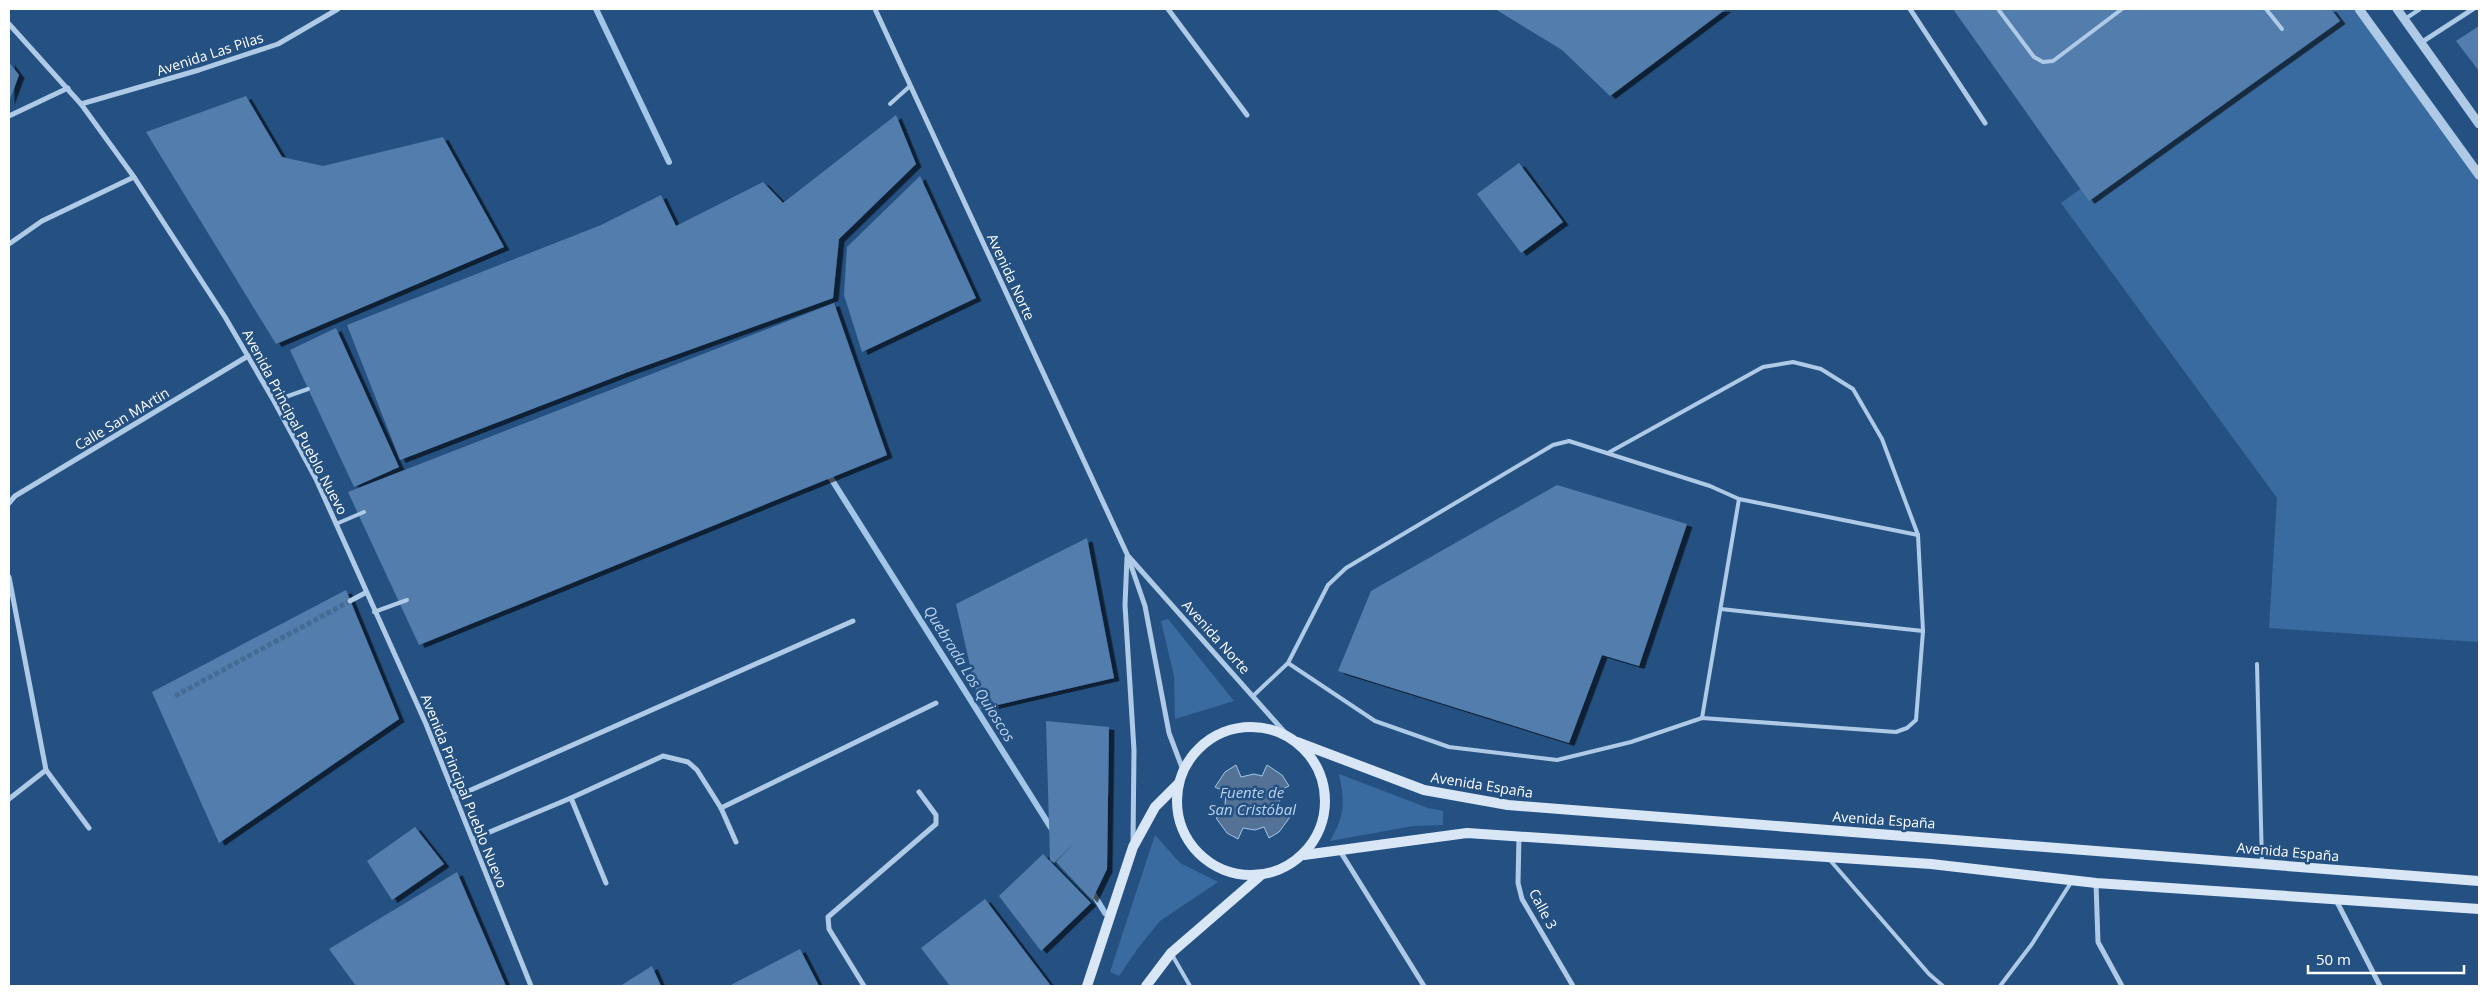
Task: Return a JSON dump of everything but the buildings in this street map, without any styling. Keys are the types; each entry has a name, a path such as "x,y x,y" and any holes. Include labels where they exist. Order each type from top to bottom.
{"main road":[{"path":"1240,727 1265,728 1292,739 1315,764 1322,776 1326,797 1325,818 1317,838 1304,855 1284,869 1260,876 1236,875 1214,866 1195,851 1183,831 1177,808 1178,784 1183,770 1197,750 1216,735 1240,727"},
{"name":"Avenida España","path":"1292,739 1424,790 1508,805 2479,881"},
{"path":"1086,986 1133,847 1155,807 1178,784"},
{"path":"1304,855 1340,852 1467,832 1931,864 2096,883 2479,909"},
{"path":"1146,986 1171,953 1260,876"}],"street":[{"name":"Avenida Las Pilas","path":"81,104 199,70 278,44 338,9"},
{"name":"Avenida Norte","path":"875,9 1127,554 1145,606 1169,733 1183,770"},
{"path":"1168,9 1248,115"},
{"path":"1910,9 1986,123"},
{"path":"2359,9 2479,175"},
{"path":"2397,9 2479,124"},
{"path":"2422,42 2473,9"},
{"name":"Avenida Principal Pueblo Nuevo","path":"9,24 68,88 134,177 226,317 316,479 365,593 426,724 532,986"},
{"path":"9,116 68,88"},
{"path":"9,244 42,222 134,177"},
{"name":"Calle San MArtin","path":"9,503 15,496 248,356"},
{"name":"Avenida Norte","path":"1127,554 1292,739"},
{"path":"1127,554 1125,605 1134,750 1133,847"},
{"path":"9,577 46,770 89,828"},
{"path":"350,602 365,593"},
{"path":"455,797 853,621"},
{"path":"721,808 936,703"},
{"path":"473,839 571,798 663,756 688,762 697,770 721,808 736,842"},
{"path":"9,800 46,770"},
{"path":"864,986 828,929 828,917 837,907 936,824 936,815 919,792"},
{"path":"571,798 606,883"},
{"name":"Calle 3","path":"1519,836 1518,883 1522,899 1574,986"},
{"path":"1340,852 1424,986"},
{"path":"2096,883 2098,942 2122,986"},
{"path":"2336,900 2380,986"}],"lane":[{"path":"1998,9 2034,57 2043,62 2053,61 2122,9"},
{"path":"2266,9 2282,29"},
{"path":"2405,19 2420,9"},
{"path":"890,104 910,86"},
{"path":"1288,663 1374,721 1449,747 1557,760 1631,742 1702,718 1896,732 1907,728 1916,720 1923,632 1918,535 1882,439 1853,389 1821,368 1793,362 1763,368 1608,453"},
{"path":"274,402 308,389"},
{"path":"1253,696 1288,663 1328,585 1346,568 1553,445 1569,440 1710,486 1739,500 1918,535"},
{"path":"1702,718 1739,500"},
{"path":"336,524 364,512"},
{"path":"374,612 407,600"},
{"path":"1720,609 1923,632"},
{"path":"2257,664 2262,863"},
{"path":"1828,857 1929,974 1943,986"},
{"path":"2000,986 2058,906 2073,879"},
{"path":"1171,953 1190,986"}],"shaded area":[{"path":"2327,9 2364,9 2479,166 2479,642 2269,628 2277,498 2061,203"},
{"path":"1168,619 1234,701 1175,719 1174,676 1161,621"},
{"path":"1339,774 1428,808 1443,811 1443,825 1413,826 1330,841 1339,824 1342,809 1343,801"},
{"path":"1155,835 1180,863 1218,882 1160,921 1138,948 1119,976 1110,972"}],"water":[{"name":"Fuente de San Cristóbal","path":"1236,765 1241,777 1254,774 1262,776 1267,765 1282,775 1289,786 1278,791 1280,799 1278,812 1290,817 1279,832 1269,838 1264,827 1255,830 1243,828 1238,839 1227,833 1216,818 1227,813 1225,805 1226,792 1215,787 1225,772"}],"waterway":[{"name":"Quebrada Los Quioscos","path":"596,9 669,162"},
{"name":"Quebrada Los Quioscos","path":"827,472 1053,831"},
{"name":"Quebrada Los Quioscos","path":"1091,890 1105,913"}],"tunnel":[{"path":"175,696 350,601"}]}
